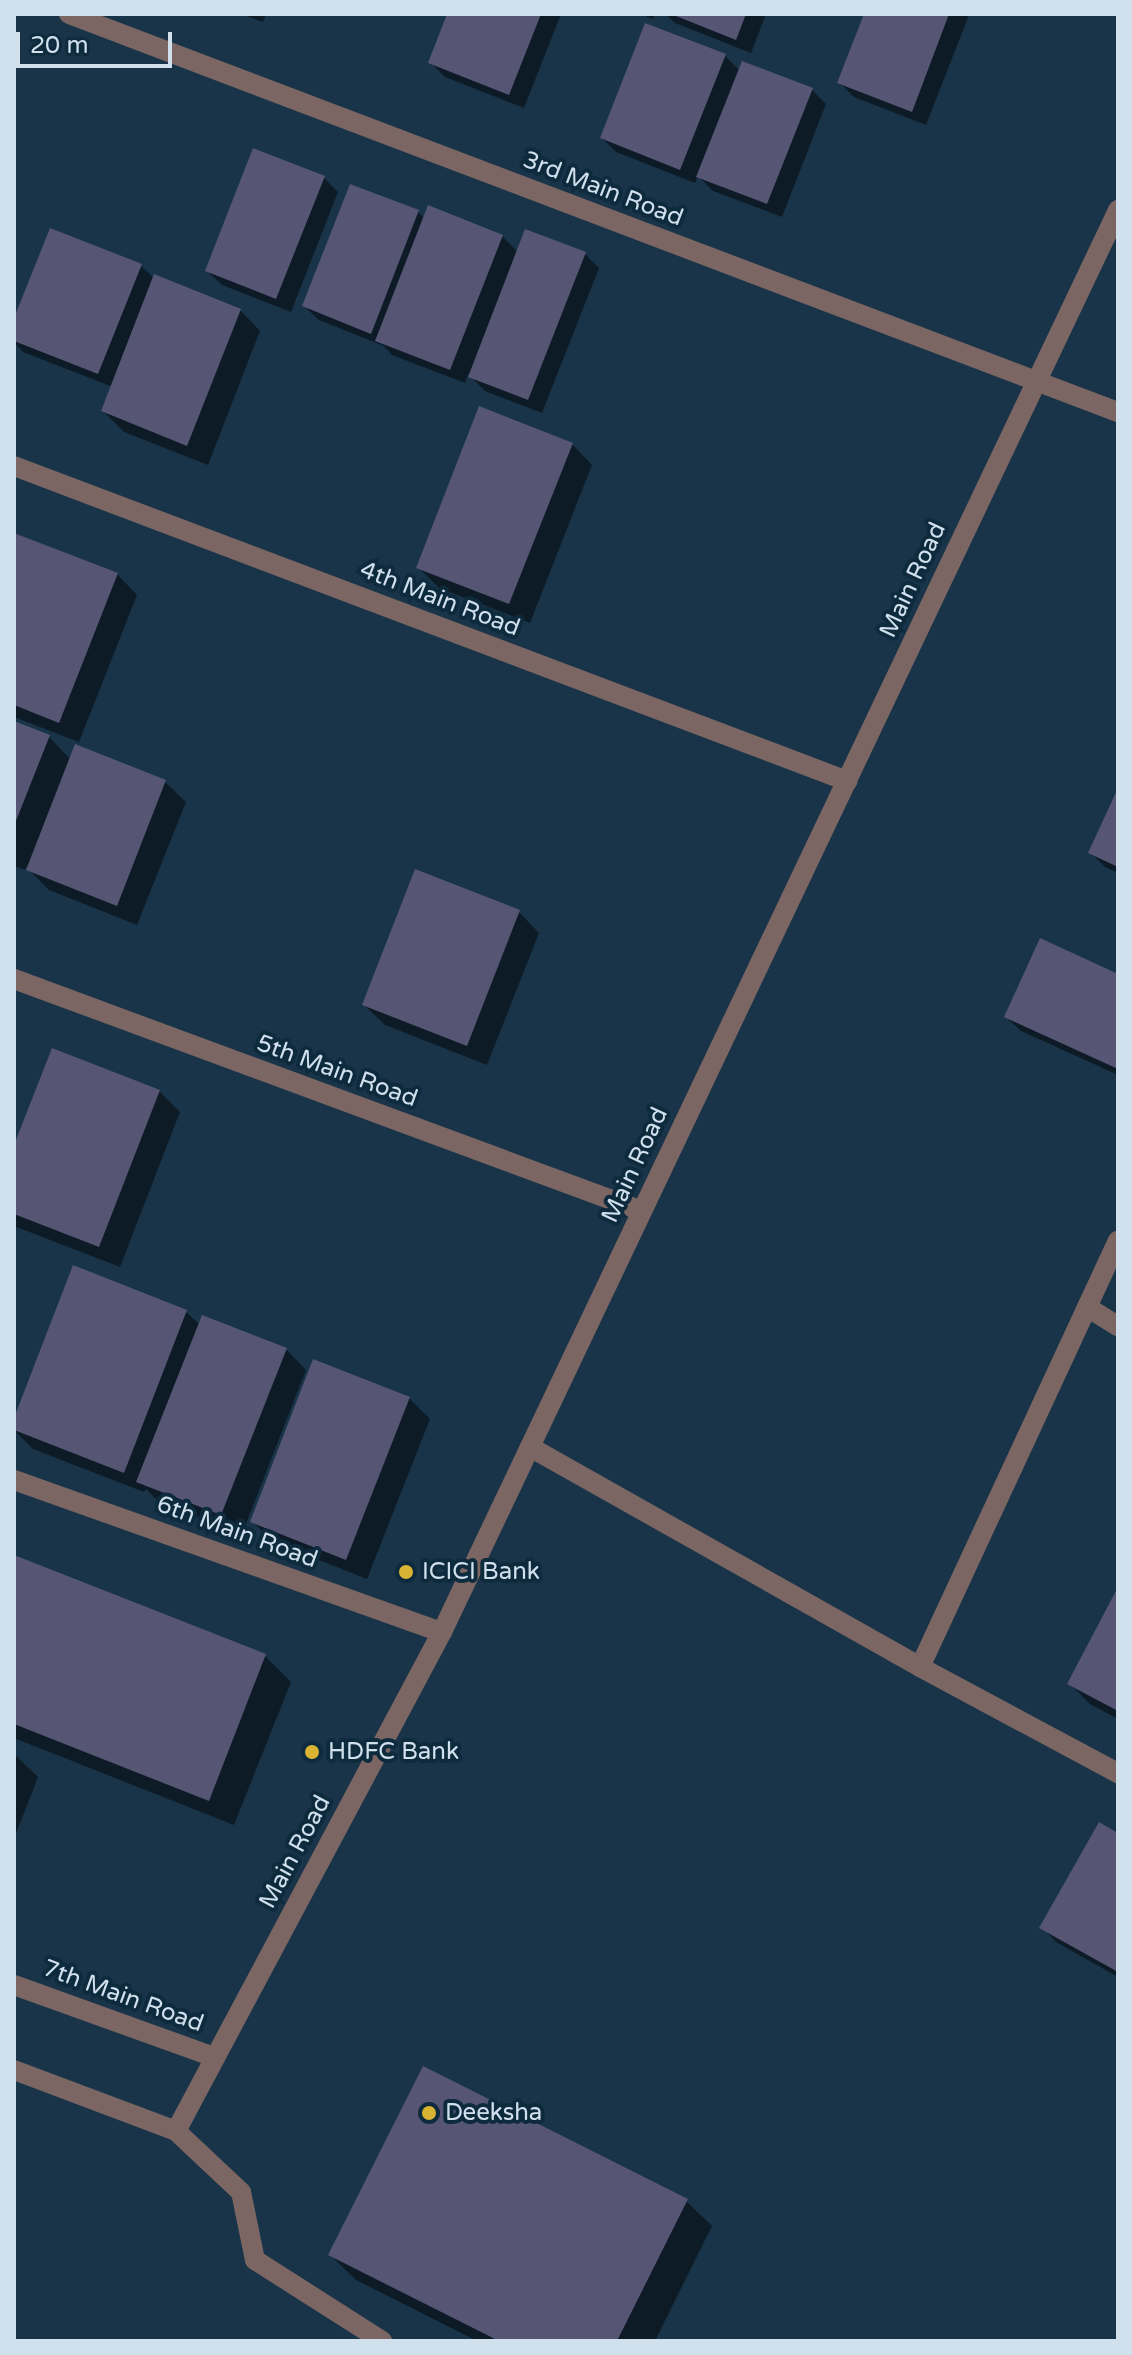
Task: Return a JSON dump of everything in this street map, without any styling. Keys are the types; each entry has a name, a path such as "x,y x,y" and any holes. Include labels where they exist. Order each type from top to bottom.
{"street":[{"name":"3rd Main Road","path":"69,14 1118,412"},
{"name":"Main Road","path":"176,2131 442,1632 1118,210"},
{"name":"4th Main Road","path":"14,466 847,781"},
{"name":"5th Main Road","path":"14,979 642,1211"},
{"path":"920,1667 1118,1241"},
{"path":"1087,1307 1118,1326"},
{"path":"530,1447 920,1667 1118,1773"},
{"name":"6th Main Road","path":"14,1480 442,1632"},
{"name":"7th Main Road","path":"14,1985 214,2057"},
{"path":"14,2070 176,2131 241,2192 255,2260 382,2341"}],"building":[{"path":"447,14 541,14 509,95 428,63"},
{"path":"671,14 746,14 736,40"},
{"path":"864,14 949,14 912,112 837,83"},
{"path":"645,23 726,54 680,170 600,138"},
{"path":"742,61 813,88 767,204 696,177"},
{"path":"253,148 325,176 276,299 205,271"},
{"path":"350,184 419,210 371,334 302,306"},
{"path":"428,205 503,235 450,370 375,341"},
{"path":"50,228 142,264 98,374 14,341 14,318"},
{"path":"525,229 586,252 528,400 468,377"},
{"path":"154,274 241,309 187,446 101,411"},
{"path":"479,406 573,443 509,604 416,568"},
{"path":"14,533 118,573 59,723 14,705"},
{"path":"14,721 50,735 14,826"},
{"path":"75,744 166,780 117,906 26,870"},
{"path":"1118,788 1118,867 1088,853"},
{"path":"415,869 520,910 467,1046 362,1005"},
{"path":"1040,938 1118,974 1118,1069 1004,1017"},
{"path":"52,1048 160,1090 99,1247 14,1214 14,1145"},
{"path":"73,1265 187,1310 124,1473 14,1430 14,1418"},
{"path":"202,1315 287,1348 221,1515 136,1482"},
{"path":"313,1359 410,1397 346,1560 250,1522"},
{"path":"14,1555 266,1654 209,1801 14,1724"},
{"path":"1118,1587 1118,1711 1067,1684"},
{"path":"1099,1822 1118,1833 1118,1972 1039,1928"},
{"path":"423,2066 688,2199 617,2341 499,2341 328,2255"}],"place":[{"name":"ICICI Bank","path":"406,1572"},
{"name":"HDFC Bank","path":"312,1752"},
{"name":"Deeksha","path":"429,2113"}]}
